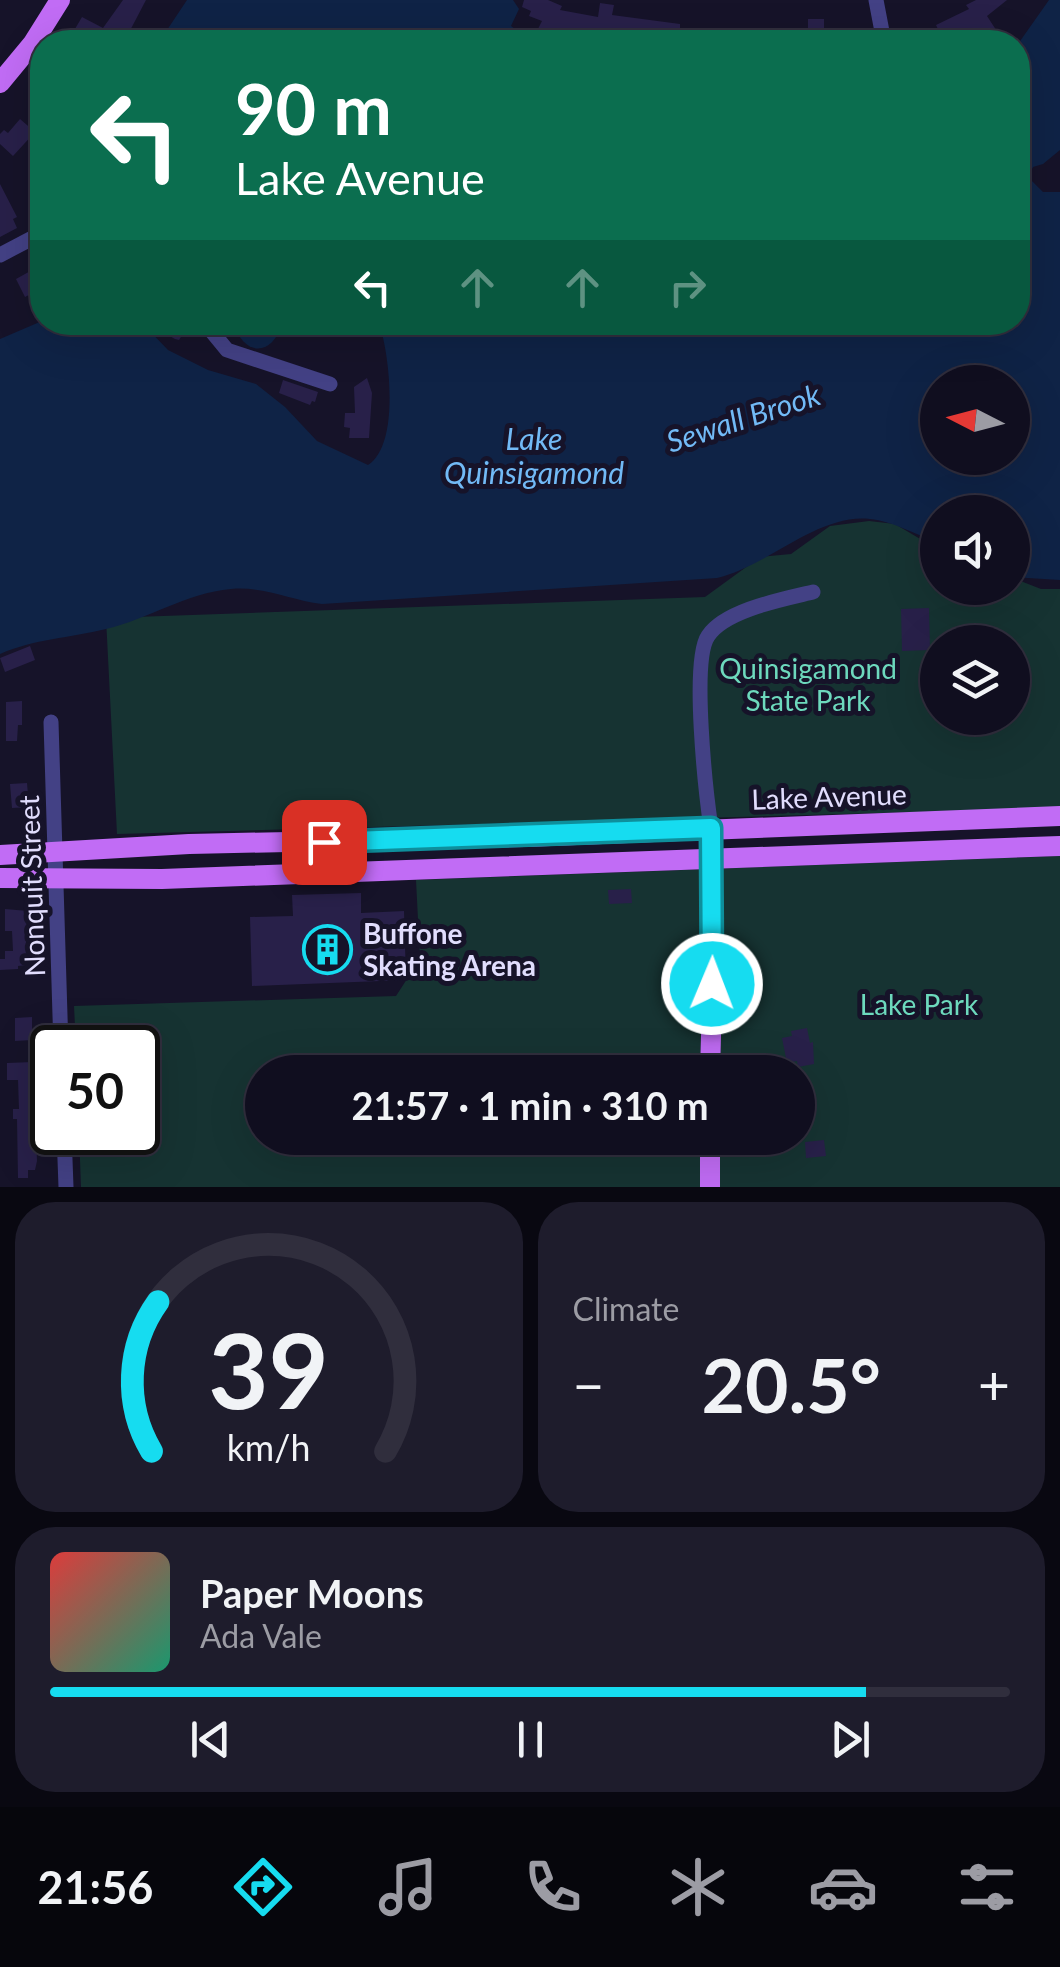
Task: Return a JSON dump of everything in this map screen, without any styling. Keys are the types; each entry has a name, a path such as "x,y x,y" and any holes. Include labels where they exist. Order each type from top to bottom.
{"main road":[{"path":"41,30 59,0"},
{"path":"0,83 30,47"},
{"name":"Lake Avenue","path":"0,855 189,844 510,837 1060,816"},
{"path":"710,1055 711,828"},
{"path":"0,878 206,877 1060,846"},
{"path":"710,1155 710,1187"}],"street":[{"path":"876,0 882,30"},
{"path":"0,255 30,239"},
{"path":"215,335 227,350 330,384"},
{"path":"711,828 705,776 703,646 709,633 724,622 773,602 813,592"},
{"name":"Nonquit Street","path":"51,722 60,1025"},
{"path":"65,1155 66,1187"}],"green space":[{"name":"Quinsigamond State Park","path":"869,521 895,524 920,539 920,605 1030,605 1030,585 1060,589 1060,808 117,834 106,618 705,597 760,557 791,554 830,526"},
{"name":"Lake Park","path":"1060,856 1060,1187 81,1187 80,1155 160,1155 160,1025 75,1025 74,1006 396,996 420,959 416,880"}],"water":[{"path":"187,0 513,0 519,9 511,26 516,30 167,30"},
{"name":"Lake Quinsigamond","path":"1049,0 1060,0 1060,150 1033,167 1030,173 1028,30"},
{"name":"Lake Quinsigamond","path":"1030,179 1043,192 1060,192 1060,580 1030,578 1030,495 920,495 920,535 887,522 851,519 812,532 755,563 717,578 322,604 231,589 214,591 122,625 0,654 0,339 30,326 30,335 154,335 168,350 208,370 256,384 317,441 368,465 385,439 389,377 382,335 1030,335"},
{"path":"239,335 277,335 265,347 251,347"}],"building":[{"path":"123,0 146,0 130,30 74,30 82,17 103,28"},
{"path":"524,0 548,0 562,6 560,10 598,17 600,3 614,5 612,15 680,24 680,30 540,30 542,21 529,16 531,11 522,7"},
{"path":"976,0 1007,0 987,16 996,30 938,30 936,25 969,9 966,5"},
{"path":"808,19 824,19 824,30 808,30"},
{"path":"20,119 30,128 30,137 13,156 0,144 0,134 4,130 8,133"},
{"path":"0,184 17,217 13,219 17,228 0,237"},
{"path":"30,271 30,294 25,297 16,279"},
{"path":"367,378 372,393 369,438 349,438 350,428 344,427 345,413 355,413 354,387"},
{"path":"283,380 318,392 315,402 310,405 279,393"},
{"path":"929,608 929,625 920,625 920,650 902,651 901,609"},
{"path":"30,646 35,660 5,672 0,658"},
{"path":"22,701 17,741 6,741 6,702"},
{"path":"27,783 29,807 12,808 10,784"},
{"path":"631,889 632,903 609,904 608,890"},
{"name":"Buffone Skating Arena","path":"361,893 361,913 404,911 406,980 252,986 250,917 293,916 292,895"},
{"path":"5,909 28,911 27,951 34,951 35,964 0,970 5,951 13,951 12,931 5,931"},
{"path":"32,1017 30,1040 15,1041 15,1018"},
{"path":"807,1028 814,1055 785,1055 782,1038 792,1036 791,1031"},
{"path":"30,1062 30,1155 37,1155 37,1161 35,1170 28,1170 28,1178 18,1178 17,1119 13,1119 13,1109 19,1109 18,1080 7,1080 7,1063"},
{"path":"824,1140 826,1156 806,1158 815,1155 815,1141"}],"place":[{"name":"Buffone Skating Arena","path":"328,949"}],"route":[{"path":"324,842 711,828 712,984"}],"water label":[{"name":"Sewall Brook","path":"743,417"}]}
